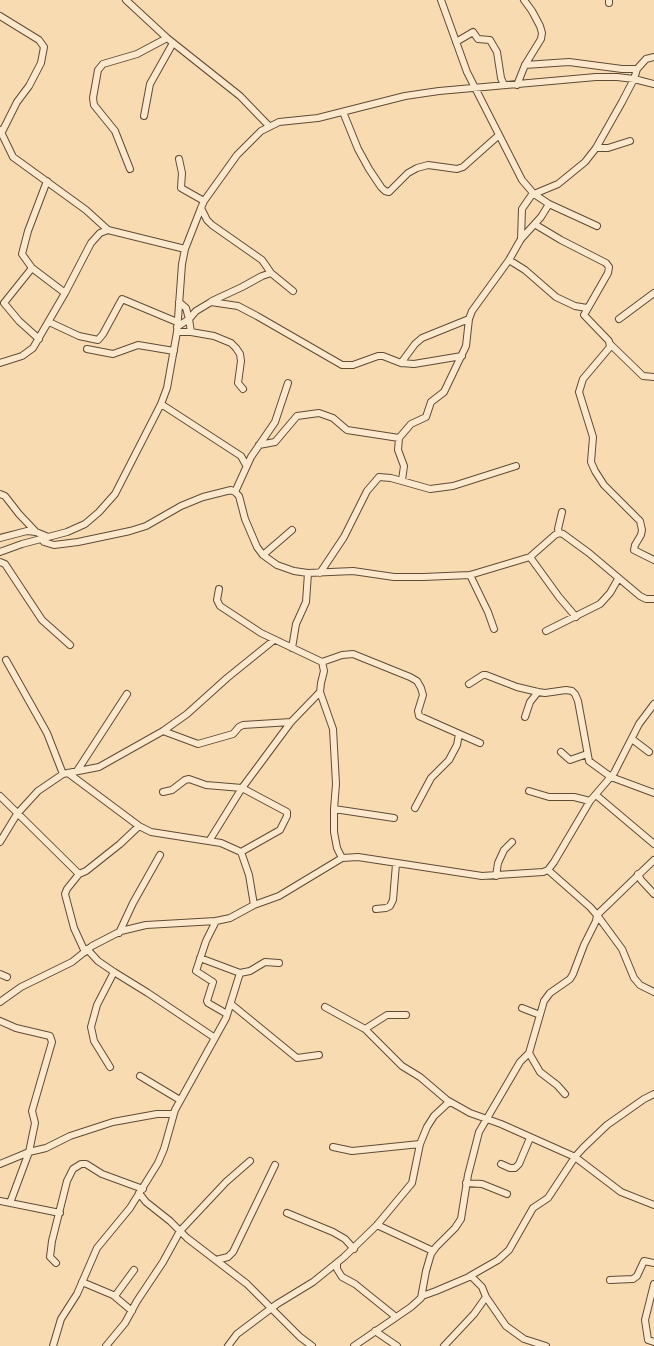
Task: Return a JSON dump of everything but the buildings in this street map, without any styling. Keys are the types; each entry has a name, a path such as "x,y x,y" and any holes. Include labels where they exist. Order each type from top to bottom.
{"street":[{"path":"441,0 475,88 522,180 534,194 549,204 597,226"},
{"path":"517,85 542,33 532,11 524,0"},
{"path":"129,1 167,38 240,96 269,126"},
{"path":"0,16 39,40 44,47 41,63 1,131 13,157 86,210 108,230 185,249"},
{"path":"456,42 473,32 478,39 490,40 497,52 500,78 504,85"},
{"path":"130,169 115,131 94,105 93,98 98,70 103,64 137,54 167,38"},
{"path":"144,116 150,84 173,43"},
{"path":"521,239 522,208 534,194 558,184 585,162 596,148 634,79 637,69 646,59 654,57"},
{"path":"525,65 569,62 622,69 637,69"},
{"path":"0,552 67,532 85,524 115,494 161,404 174,351 185,249 201,208 237,155 261,130 279,122 318,118 405,96 439,91 596,77 634,79 654,84"},
{"path":"343,112 358,149 369,169 381,187 389,192 408,173 417,168 428,165 457,169 463,167 499,135"},
{"path":"596,148 608,148 630,141"},
{"path":"179,159 182,174 181,188 204,201"},
{"path":"47,181 22,254 32,268 65,293"},
{"path":"402,480 404,466 398,450 398,438 411,424 426,417 431,402 444,392 468,341 469,319 472,312 509,260 521,239 536,224 549,204"},
{"path":"201,208 212,225 262,260 271,273 293,290"},
{"path":"536,224 561,240 606,263 609,267 608,273 584,314 610,344 643,376 654,377"},
{"path":"0,363 28,352 39,339 91,243 100,233 108,230"},
{"path":"509,260 525,270 556,297 575,306 587,308"},
{"path":"32,268 4,303 20,322 39,339"},
{"path":"177,327 189,320 196,310 271,273"},
{"path":"619,319 654,293"},
{"path":"49,322 79,336 98,340 122,299 177,327 191,332 214,336 231,343 240,354 238,383 243,389"},
{"path":"179,302 186,308 191,332"},
{"path":"211,302 238,306 342,364 353,365 378,356 401,363 414,364 462,356"},
{"path":"401,363 415,344 422,338 469,319"},
{"path":"610,344 608,350 583,379 579,392 593,437 591,462 598,478 640,520 642,530 634,550 654,560"},
{"path":"87,349 113,354 138,345 174,351"},
{"path":"236,492 246,465 275,422 288,383"},
{"path":"161,404 241,456 246,465"},
{"path":"259,445 275,442 297,416 319,413 333,418 346,430 398,438"},
{"path":"320,573 344,537 367,491 375,480 383,476 430,489 437,489 453,486 516,466"},
{"path":"0,494 5,496 36,532 45,538 49,544 54,545 116,535 146,526 170,511 203,497 231,490 239,496 252,539 263,556 277,565 294,571 308,573 353,572 394,577 470,575 530,557 559,532"},
{"path":"559,532 558,528 562,512"},
{"path":"263,556 292,530"},
{"path":"0,538 21,532 36,532"},
{"path":"559,532 590,553 640,596 646,599 654,599"},
{"path":"530,557 576,617"},
{"path":"0,562 6,564 42,620 70,645"},
{"path":"292,648 296,624 306,602 308,573"},
{"path":"470,575 494,629"},
{"path":"546,631 600,604 610,594 618,579"},
{"path":"219,589 217,604 274,640 322,662 342,655 354,654 417,681 423,695 418,710 419,716 480,743"},
{"path":"0,842 3,831 38,791 65,774 99,767 163,731 187,714 227,678 274,640"},
{"path":"6,660 47,733 65,774 139,826 151,832 221,843 242,852"},
{"path":"322,662 324,671 320,692 333,729 336,784 334,832 337,848 342,858"},
{"path":"469,684 486,675 510,685 538,692 572,691 575,694 587,754 593,765 611,777 654,794"},
{"path":"212,838 242,788 291,722 320,692"},
{"path":"525,717 530,702 538,692"},
{"path":"77,771 128,694"},
{"path":"0,1002 21,986 60,969 86,951 119,933 146,925 216,921 230,918 254,905 279,896 342,858 358,857 482,876 544,872 548,870 590,801 611,777 639,724 654,704"},
{"path":"163,731 198,744 233,734 243,725 291,722"},
{"path":"415,808 431,778 449,760 457,745 459,734"},
{"path":"632,739 649,752"},
{"path":"561,752 570,760 587,754"},
{"path":"163,792 172,790 188,779 206,785 242,788 287,812 288,814 280,830 242,852"},
{"path":"529,791 549,797 574,797 590,801"},
{"path":"596,795 654,844"},
{"path":"0,796 79,874"},
{"path":"334,809 394,818"},
{"path":"139,826 120,844 86,871 79,874 67,889 65,894 74,928 86,951 98,961 215,1038"},
{"path":"496,876 498,863 504,850 512,842"},
{"path":"242,852 254,905"},
{"path":"119,933 130,908 160,855"},
{"path":"422,1296 426,1271 433,1251 459,1222 473,1152 485,1119 520,1062 529,1053 544,1001 550,993 570,979 597,915 654,860"},
{"path":"376,909 390,906 393,900 396,864"},
{"path":"548,870 597,915 622,949 634,978 640,985 654,992"},
{"path":"638,874 654,894"},
{"path":"216,921 206,941 196,972 212,982 207,1001 227,1014"},
{"path":"200,958 240,974 268,961 279,963"},
{"path":"110,1067 94,1041 91,1027 97,1005 114,972"},
{"path":"0,974 7,977"},
{"path":"53,1346 61,1319 82,1282 97,1248 141,1191 164,1149 173,1114 227,1014 240,974"},
{"path":"231,1004 297,1058 319,1056"},
{"path":"325,1007 365,1029 402,1066 420,1077 450,1102 575,1157 621,1192 653,1203"},
{"path":"522,1008 540,1015"},
{"path":"365,1029 387,1015 406,1016"},
{"path":"0,1021 16,1028 50,1036 52,1040 32,1111 35,1123 29,1152 10,1203"},
{"path":"529,1053 540,1072 565,1094"},
{"path":"140,1076 180,1100"},
{"path":"354,1346 411,1307 422,1296 470,1276 498,1260 509,1250 533,1208 548,1198 575,1157 607,1125 654,1094"},
{"path":"228,1346 237,1334 337,1263 354,1249 377,1225 412,1183 420,1144 430,1121 450,1102"},
{"path":"0,1164 29,1152 46,1148 70,1136 113,1122 157,1114 173,1114"},
{"path":"501,1164 510,1168 516,1168 530,1138"},
{"path":"333,1147 352,1151 420,1144"},
{"path":"106,1346 119,1332 180,1231 226,1182 250,1162"},
{"path":"56,1263 50,1256 69,1175 73,1169 81,1164 86,1164 102,1174 141,1191 146,1202 247,1284 300,1337 312,1346"},
{"path":"216,1260 228,1257 233,1252 252,1217 276,1165"},
{"path":"466,1183 482,1184 507,1194"},
{"path":"0,1200 60,1213"},
{"path":"287,1213 333,1232 345,1239 354,1249"},
{"path":"377,1225 433,1251"},
{"path":"610,1280 633,1279 637,1276 644,1261 654,1263"},
{"path":"337,1263 336,1269 342,1276 396,1317"},
{"path":"115,1296 134,1270"},
{"path":"470,1276 479,1283 486,1297 506,1326 524,1339 546,1346"},
{"path":"82,1282 115,1296 132,1311"},
{"path":"654,1284 645,1320 648,1340 654,1342"},
{"path":"444,1346 474,1314 486,1297"},
{"path":"375,1331 397,1346"},
{"path":"528,1346 535,1342"}]}
